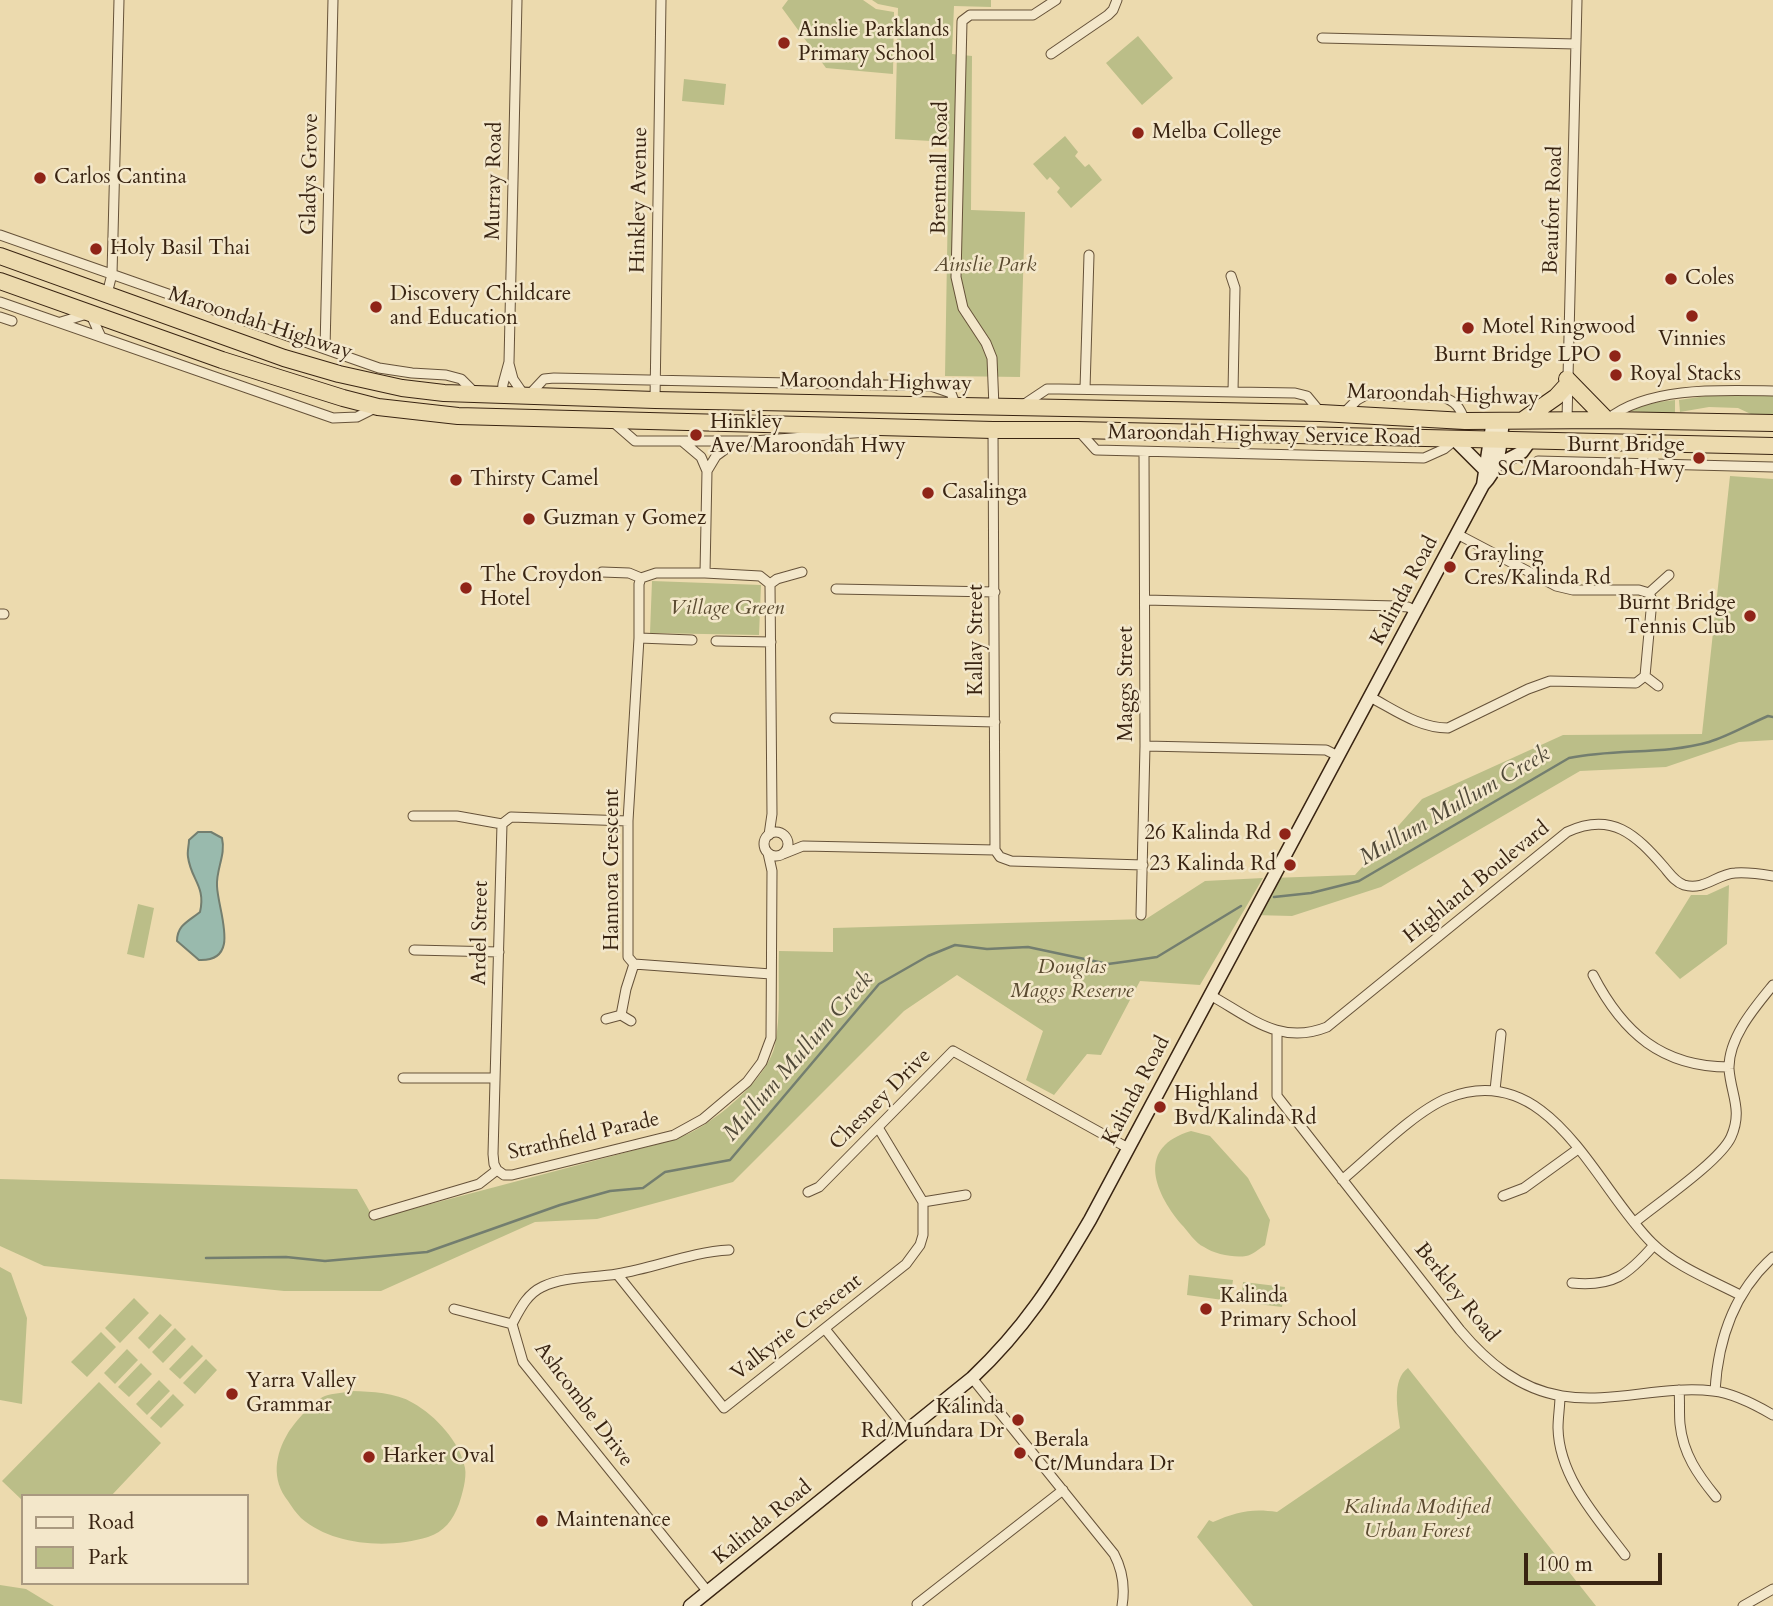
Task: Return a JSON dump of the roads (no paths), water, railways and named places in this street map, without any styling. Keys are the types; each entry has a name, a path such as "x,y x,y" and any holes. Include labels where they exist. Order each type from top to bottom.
{"highway":[{"name":"Maroondah Highway","path":"0,256 284,358 402,388 477,395 1321,413 1465,421 1773,423"},
{"name":"Maroondah Highway","path":"0,281 235,364 378,407 458,416 1773,446"},
{"path":"148,332 155,311"},
{"path":"1523,420 1556,397 1567,382 1607,420"},
{"path":"502,395 509,417"},
{"path":"993,430 994,407"},
{"path":"1567,420 1567,442"}],"street":[{"path":"107,294 112,274 119,0"},
{"name":"Gladys Grove","path":"325,349 333,0"},
{"name":"Murray Road","path":"502,395 509,362 517,0"},
{"name":"Hinkley Avenue","path":"655,400 661,0"},
{"name":"Brentnall Road","path":"994,407 992,358 986,343 963,308 956,277 962,21 970,15 1034,15 1056,0"},
{"path":"1051,54 1108,15 1117,0"},
{"name":"Beaufort Road","path":"1567,420 1577,0"},
{"path":"1322,38 1576,44"},
{"path":"0,235 379,368 461,379 477,395"},
{"path":"1084,389 1089,255"},
{"path":"1231,276 1235,288 1233,392"},
{"path":"0,302 333,418 357,417 378,407"},
{"path":"61,323 90,313 101,337"},
{"path":"0,317 12,321"},
{"name":"Murray Road","path":"509,362 513,379 526,396"},
{"path":"526,396 544,379 931,386 951,393 956,406"},
{"name":"Maroondah Highway Service Road","path":"1018,407 1047,389 1295,393 1307,396 1321,413"},
{"path":"1607,420 1618,410 1642,400 1719,390 1773,391"},
{"name":"Maroondah Highway Service Road","path":"1343,414 1366,395 1442,397 1452,400 1461,409 1465,421"},
{"path":"611,420 635,440 736,441 844,435 896,427"},
{"name":"Kalinda Road","path":"690,1606 972,1378 1010,1340 1055,1280 1483,485 1493,475 1491,467 1498,420"},
{"name":"Kallay Street","path":"993,430 995,850"},
{"name":"Maroondah Highway Service Road","path":"1078,430 1096,450 1144,452 1423,458 1444,449 1455,440"},
{"path":"1455,440 1491,467 1522,452 1530,441"},
{"path":"682,441 701,457 706,471 705,573"},
{"path":"706,471 716,456 736,441"},
{"path":"1634,463 1635,444"},
{"name":"Maggs Street","path":"1141,915 1145,746 1144,452"},
{"path":"1538,461 1773,467"},
{"path":"1457,534 1556,586 1573,590 1639,590 1649,593"},
{"path":"602,572 629,573 641,578 656,573 760,576 770,584"},
{"path":"770,584 777,579 802,572"},
{"path":"1649,593 1669,575"},
{"name":"Hannora Crescent","path":"641,578 628,821 628,957 635,964 771,974"},
{"path":"770,584 772,814 769,835 764,846 768,853 774,856 803,846 995,850 1000,857 1011,861 1143,865"},
{"path":"836,589 995,592"},
{"path":"1370,696 1413,720 1436,728 1448,728 1550,681 1636,683 1645,676 1652,600 1649,593"},
{"path":"1145,600 1396,606 1416,611"},
{"path":"639,638 692,639"},
{"path":"716,641 771,642"},
{"path":"1645,676 1658,686"},
{"path":"835,718 995,722"},
{"path":"1145,746 1326,750 1338,756"},
{"path":"772,814 788,843 782,854"},
{"path":"413,816 457,816 502,824 511,817 628,821"},
{"name":"Ardel Street","path":"498,1170 494,1164 494,1154 502,824"},
{"name":"Highland Boulevard","path":"1210,995 1277,1032 1293,1035 1311,1033 1327,1027 1567,832 1577,827 1601,824 1628,832 1639,839 1674,878 1684,885 1698,887 1734,872 1773,876"},
{"path":"769,835 776,832 803,846"},
{"name":"Strathfield Parade","path":"374,1215 479,1184 498,1170 504,1175 512,1175 674,1135 703,1119 747,1082 762,1062 771,1038 772,871 768,853"},
{"name":"Strathfield Parade","path":"772,871 782,854"},
{"path":"414,950 499,952"},
{"path":"621,1015 635,964"},
{"path":"1594,975 1615,1013 1649,1046 1682,1061 1729,1068"},
{"path":"1635,1222 1718,1156 1730,1139 1737,1120 1729,1068 1736,1040 1747,1016 1773,985"},
{"path":"606,1020 621,1015 631,1021"},
{"name":"Berkley Road","path":"1277,1032 1277,1096 1479,1352 1497,1368 1520,1381 1560,1396 1591,1398 1679,1390 1715,1391 1748,1402 1773,1415"},
{"path":"1495,1090 1501,1034"},
{"name":"Chesney Drive","path":"808,1192 819,1187 879,1129 953,1051 1128,1148"},
{"path":"403,1077 495,1078"},
{"path":"1342,1180 1433,1105 1464,1093 1495,1090 1521,1099 1554,1120 1654,1245 1676,1261 1740,1295"},
{"path":"879,1129 923,1202 966,1195"},
{"path":"1503,1196 1524,1188 1578,1149"},
{"name":"Valkyrie Crescent","path":"617,1274 724,1408 906,1264 914,1255 923,1235 923,1202"},
{"path":"1572,1283 1593,1285 1612,1281 1633,1269 1654,1245"},
{"path":"454,1309 512,1324 530,1295 542,1287 560,1281 617,1274 710,1251 729,1250"},
{"path":"1715,1391 1725,1328 1740,1295 1760,1268 1773,1257"},
{"name":"Ashcombe Drive","path":"512,1324 523,1362 708,1591"},
{"path":"825,1329 907,1431"},
{"path":"972,1378 1106,1543 1120,1565 1123,1583 1122,1606"},
{"path":"1679,1390 1680,1424 1685,1451 1716,1497"},
{"path":"1560,1396 1558,1429 1562,1455 1576,1488 1625,1555"},
{"path":"917,1604 1063,1490"},
{"path":"1743,1606 1773,1589"}],"waterway":[{"name":"Mullum Mullum Creek","path":"1274,897 1311,893 1359,881 1569,758 1692,746 1716,739 1768,716 1773,717"},
{"name":"Mullum Mullum Creek","path":"206,1258 286,1257 325,1261 427,1252 560,1205 610,1191 643,1188 665,1172 730,1160 879,984 928,956 955,945 987,949 1028,947 1108,964 1157,957 1241,906"}],"place":[{"name":"Ainslie Parklands Primary School","path":"784,43"},
{"name":"Melba College","path":"1138,133"},
{"name":"Carlos Cantina","path":"40,178"},
{"name":"Holy Basil Thai","path":"96,249"},
{"name":"Coles","path":"1671,279"},
{"name":"Discovery Childcare and Education","path":"376,307"},
{"name":"Vinnies","path":"1692,316"},
{"name":"Motel Ringwood","path":"1468,328"},
{"name":"Burnt Bridge LPO","path":"1615,356"},
{"name":"Royal Stacks","path":"1616,375"},
{"name":"Hinkley Ave/Maroondah Hwy","path":"696,435"},
{"name":"Burnt Bridge SC/Maroondah Hwy","path":"1699,458"},
{"name":"Thirsty Camel","path":"456,480"},
{"name":"Casalinga","path":"928,493"},
{"name":"Guzman y Gomez","path":"529,519"},
{"name":"Grayling Cres/Kalinda Rd","path":"1450,567"},
{"name":"The Croydon Hotel","path":"466,588"},
{"name":"Burnt Bridge Tennis Club","path":"1750,616"},
{"name":"26 Kalinda Rd","path":"1285,834"},
{"name":"23 Kalinda Rd","path":"1290,865"},
{"name":"Highland Bvd/Kalinda Rd","path":"1160,1107"},
{"name":"Kalinda Primary School","path":"1206,1309"},
{"name":"Yarra Valley Grammar","path":"232,1394"},
{"name":"Kalinda Rd/Mundara Dr","path":"1018,1420"},
{"name":"Berala Ct/Mundara Dr","path":"1020,1453"},
{"name":"Harker Oval","path":"369,1457"},
{"name":"Maintenance","path":"542,1521"}],"park label":[{"name":"Ainslie Park","path":"985,266"},
{"name":"Village Green","path":"727,609"},
{"name":"Douglas Maggs Reserve","path":"1072,980"},
{"name":"Kalinda Modified Urban Forest","path":"1417,1520"}]}
